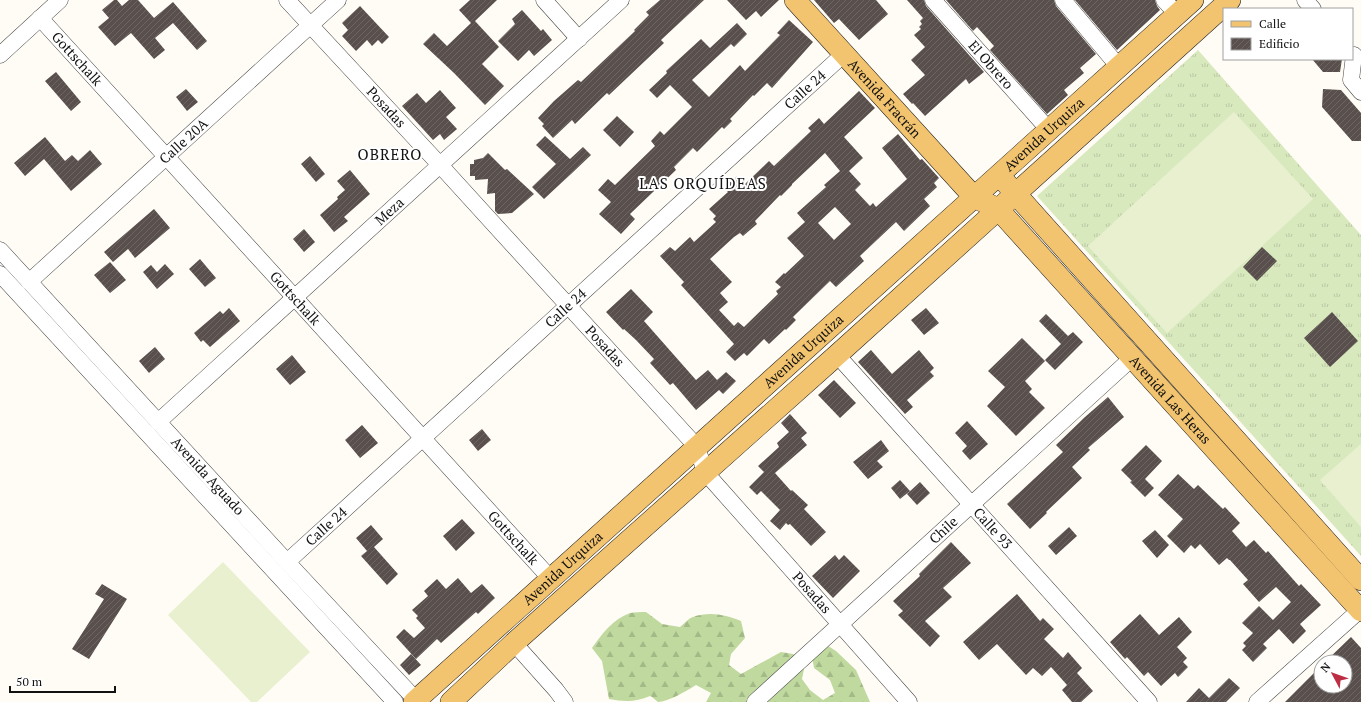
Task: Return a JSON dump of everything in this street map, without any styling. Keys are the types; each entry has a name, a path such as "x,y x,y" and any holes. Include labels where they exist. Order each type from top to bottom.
{"main road":[{"name":"Avenida Fracrán","path":"795,0 974,197"},
{"name":"Avenida Urquiza","path":"415,702 550,578 1119,67 1171,7 1193,0"},
{"name":"Avenida Urquiza","path":"451,702 514,643 837,355 1230,0"},
{"name":"Avenida Las Heras","path":"999,175 1361,580"},
{"name":"Avenida Las Heras","path":"974,197 998,209 1361,611"}],"street":[{"path":"0,55 60,0"},
{"name":"Posadas","path":"287,0 440,165 697,447 705,472 909,702"},
{"name":"Calle 20A","path":"29,282 338,0"},
{"path":"544,0 579,39"},
{"name":"Meza","path":"158,422 621,0"},
{"name":"El Obrero","path":"933,0 1049,130"},
{"path":"1063,0 1119,67"},
{"path":"1305,0 1312,8"},
{"name":"Gottschalk","path":"40,18 550,578"},
{"name":"Calle 24","path":"287,562 844,54"},
{"path":"1356,54 1351,80 1361,92"},
{"name":"Avenida Aguado","path":"0,250 415,702"},
{"name":"Avenida Aguado","path":"0,274 395,702"},
{"name":"Calle 93","path":"837,355 1149,702"},
{"name":"Chile","path":"755,702 1132,358"},
{"path":"1257,702 1361,611"},
{"path":"514,643 560,696 570,702"}],"green space":[{"path":"1198,50 1361,235 1361,556 1037,196"},
{"path":"1234,112 1313,199 1167,333 1088,246"},
{"path":"1361,444 1361,527 1320,480"},
{"path":"223,562 310,652 257,702 251,702 168,615"},
{"path":"646,612 662,624 680,627 691,618 706,614 730,617 741,621 745,638 731,654 729,665 741,674 781,652 793,654 805,664 802,679 810,690 823,700 835,693 830,680 814,668 811,651 822,642 836,651 856,670 870,702 706,702 711,693 696,685 667,700 658,702 650,696 630,701 609,699 602,661 592,648 604,632 618,619 630,613"}],"building":[{"path":"114,0 117,0 122,6 129,0 138,0 154,18 173,2 207,41 197,50 173,23 155,38 165,50 154,59 131,33 115,46 98,27 109,18 102,10"},
{"path":"470,0 497,0 475,21 499,47 482,64 504,86 485,105 423,44 434,33 447,46 471,23 459,10"},
{"path":"660,0 704,0 661,40 664,43 609,95 607,93 575,124 572,120 553,138 542,126 544,124 538,118 554,101 578,80 581,82 635,31 634,30 649,15 646,12"},
{"path":"727,0 779,0 761,17 756,11 746,20"},
{"path":"814,0 876,0 888,14 859,40 839,19 834,23"},
{"path":"907,0 924,0 926,6 984,72 969,84 966,79 925,116 903,94 925,75 911,60 925,47 914,35 921,29 919,27 922,24 920,21 923,18"},
{"path":"946,0 1054,0 1056,6 1096,54 1080,68 1084,73 1064,90 1068,95 1047,114 990,50 994,46 977,27 973,31"},
{"path":"1075,0 1155,0 1160,10 1117,50"},
{"path":"360,6 389,37 382,44 378,40 372,46 367,40 356,51 342,36 348,30 342,23"},
{"path":"522,10 541,31 543,29 552,40 534,56 529,50 518,61 498,41 515,24 512,19"},
{"path":"789,20 813,42 772,88 767,83 730,119 732,121 724,129 722,127 697,152 693,148 674,167 676,170 630,214 635,219 621,234 599,214 611,202 598,190 608,179 615,185 655,146 651,141 660,131 664,135 692,107 670,85 657,98 649,90 667,73 666,71 701,39 710,48 737,23 747,34 734,47 731,44 692,80 709,97 740,65 745,71 780,35 777,33"},
{"path":"1313,60 1342,60 1340,72 1323,72"},
{"path":"56,72 81,102 71,111 45,81"},
{"path":"186,89 198,102 187,111 176,97"},
{"path":"1323,89 1341,90 1361,113 1361,141 1352,141 1322,107"},
{"path":"440,90 456,108 446,117 457,129 444,140 440,134 433,140 402,106 417,93 426,103"},
{"path":"859,91 875,108 844,137 863,158 849,171 861,184 855,190 870,206 873,203 876,207 907,179 882,148 898,134 920,160 922,159 939,178 934,183 937,187 924,199 930,206 904,231 896,222 860,256 864,261 836,287 830,281 793,317 796,320 786,330 785,329 769,344 764,339 747,356 744,353 735,361 726,352 734,344 681,285 684,282 660,256 670,247 675,251 690,237 694,242 716,222 713,219 716,216 709,209 728,192 724,188 737,176 745,184 769,161 774,166 811,131 808,128 819,118 824,124","holes":["825,153 840,171 824,185 826,187 797,213 805,222 787,238 804,256 775,282 781,287 776,291 778,294 744,327 738,322 734,326 719,310 728,302 720,293 732,282 710,259 734,237 740,233 743,236 757,224 755,221 780,195 781,196","835,207 851,224 834,240 818,223"]},
{"path":"617,116 634,132 620,147 603,130"},
{"path":"545,136 570,159 583,147 591,155 544,199 532,187 556,164 536,145"},
{"path":"45,137 65,161 72,155 78,161 90,150 102,164 71,191 44,159 25,176 14,163"},
{"path":"488,153 505,170 507,169 534,194 512,213 498,214 495,211 495,193 487,194 488,179 475,180 475,176 470,176 470,164 474,164 474,160 483,158"},
{"path":"310,156 325,174 316,182 301,164"},
{"path":"350,170 370,194 344,217 348,221 334,232 320,215 338,199 337,197 345,190 337,181"},
{"path":"154,209 170,228 135,258 128,249 113,262 104,252"},
{"path":"304,229 315,242 304,252 293,239"},
{"path":"1262,247 1277,261 1257,281 1243,267"},
{"path":"200,259 216,278 205,287 189,269"},
{"path":"110,262 126,280 110,293 94,275"},
{"path":"165,264 174,274 157,289 143,272 151,265 157,272"},
{"path":"631,289 653,312 644,321 696,380 708,370 717,380 726,372 736,381 723,394 719,390 696,410 673,383 670,385 650,363 654,359 606,312"},
{"path":"229,308 240,321 210,347 203,340 201,342 194,333 220,311 223,314"},
{"path":"926,308 939,323 924,335 911,320"},
{"path":"1332,312 1358,341 1330,367 1304,338"},
{"path":"1046,314 1068,336 1073,332 1083,342 1055,370 1045,360 1061,344 1039,321"},
{"path":"1022,338 1045,361 1025,381 1032,389 1029,392 1045,408 1016,436 987,406 1005,387 988,371"},
{"path":"155,347 165,359 149,373 139,361"},
{"path":"871,350 892,374 919,350 934,368 930,372 934,376 907,400 913,407 905,414 858,362"},
{"path":"292,355 306,372 290,385 276,369"},
{"path":"834,380 856,403 840,418 818,395"},
{"path":"1108,397 1124,417 1088,448 1090,450 1072,467 1082,478 1030,529 1007,504 1063,452 1056,445"},
{"path":"790,414 807,433 801,438 807,445 775,473 791,491 792,490 808,505 804,509 826,532 811,546 790,524 788,525 786,523 780,530 770,521 780,510 761,491 757,495 749,487 764,472 758,466 779,447 777,443 789,432 781,423"},
{"path":"967,421 988,444 970,460 962,451 967,446 955,433"},
{"path":"362,425 378,443 360,458 345,440"},
{"path":"482,429 491,440 478,451 469,440"},
{"path":"881,440 889,451 877,461 883,467 868,479 853,462"},
{"path":"1146,445 1162,461 1145,479 1154,488 1145,497 1130,482 1132,481 1121,470"},
{"path":"1178,474 1194,489 1198,485 1223,509 1225,507 1240,523 1232,531 1246,547 1254,540 1266,553 1268,551 1299,586 1301,584 1321,605 1300,624 1306,631 1293,644 1279,629 1263,644 1267,648 1253,662 1242,650 1246,646 1243,643 1253,633 1242,623 1259,606 1273,620 1291,602 1276,587 1259,602 1243,584 1248,580 1230,560 1227,558 1219,565 1200,544 1195,549 1191,545 1184,553 1167,536 1183,519 1158,495"},
{"path":"900,480 910,491 900,499 891,488"},
{"path":"920,482 930,493 917,505 907,494"},
{"path":"462,519 475,533 456,551 443,536"},
{"path":"371,525 383,539 374,547 398,574 387,585 361,556 367,551 356,538"},
{"path":"1069,527 1077,536 1056,555 1048,546"},
{"path":"1155,530 1169,545 1157,558 1142,541"},
{"path":"951,542 971,563 943,588 952,597 925,621 940,636 930,647 898,615 903,611 893,601 920,576 919,574"},
{"path":"835,555 839,560 844,555 860,571 833,598 812,576"},
{"path":"458,578 471,593 482,584 495,598 478,614 476,612 441,643 437,639 416,659 396,637 404,629 414,638 425,628 416,618 418,616 412,610 428,596 424,591 437,579 446,589"},
{"path":"102,584 127,599 89,659 72,649 104,599 95,594"},
{"path":"1017,594 1040,621 1043,618 1054,629 1044,639 1063,658 1068,652 1082,668 1077,673 1093,691 1081,702 1072,702 1062,690 1067,685 1051,667 1042,676 1033,668 1026,675 997,644 979,660 963,642"},
{"path":"1140,614 1159,635 1179,617 1192,632 1177,647 1187,658 1183,662 1188,667 1178,677 1175,673 1161,686 1148,672 1144,676 1127,657 1125,659 1110,642"},
{"path":"1351,637 1361,648 1361,702 1285,702 1313,674 1313,694 1353,694 1353,654 1333,654"},
{"path":"411,654 421,665 409,675 400,665"},
{"path":"1229,678 1240,688 1226,702 1186,702 1199,688 1209,698"}],"district":[{"name":"OBRERO","path":"390,155"},
{"name":"LAS ORQUÍDEAS","path":"703,184"}]}
